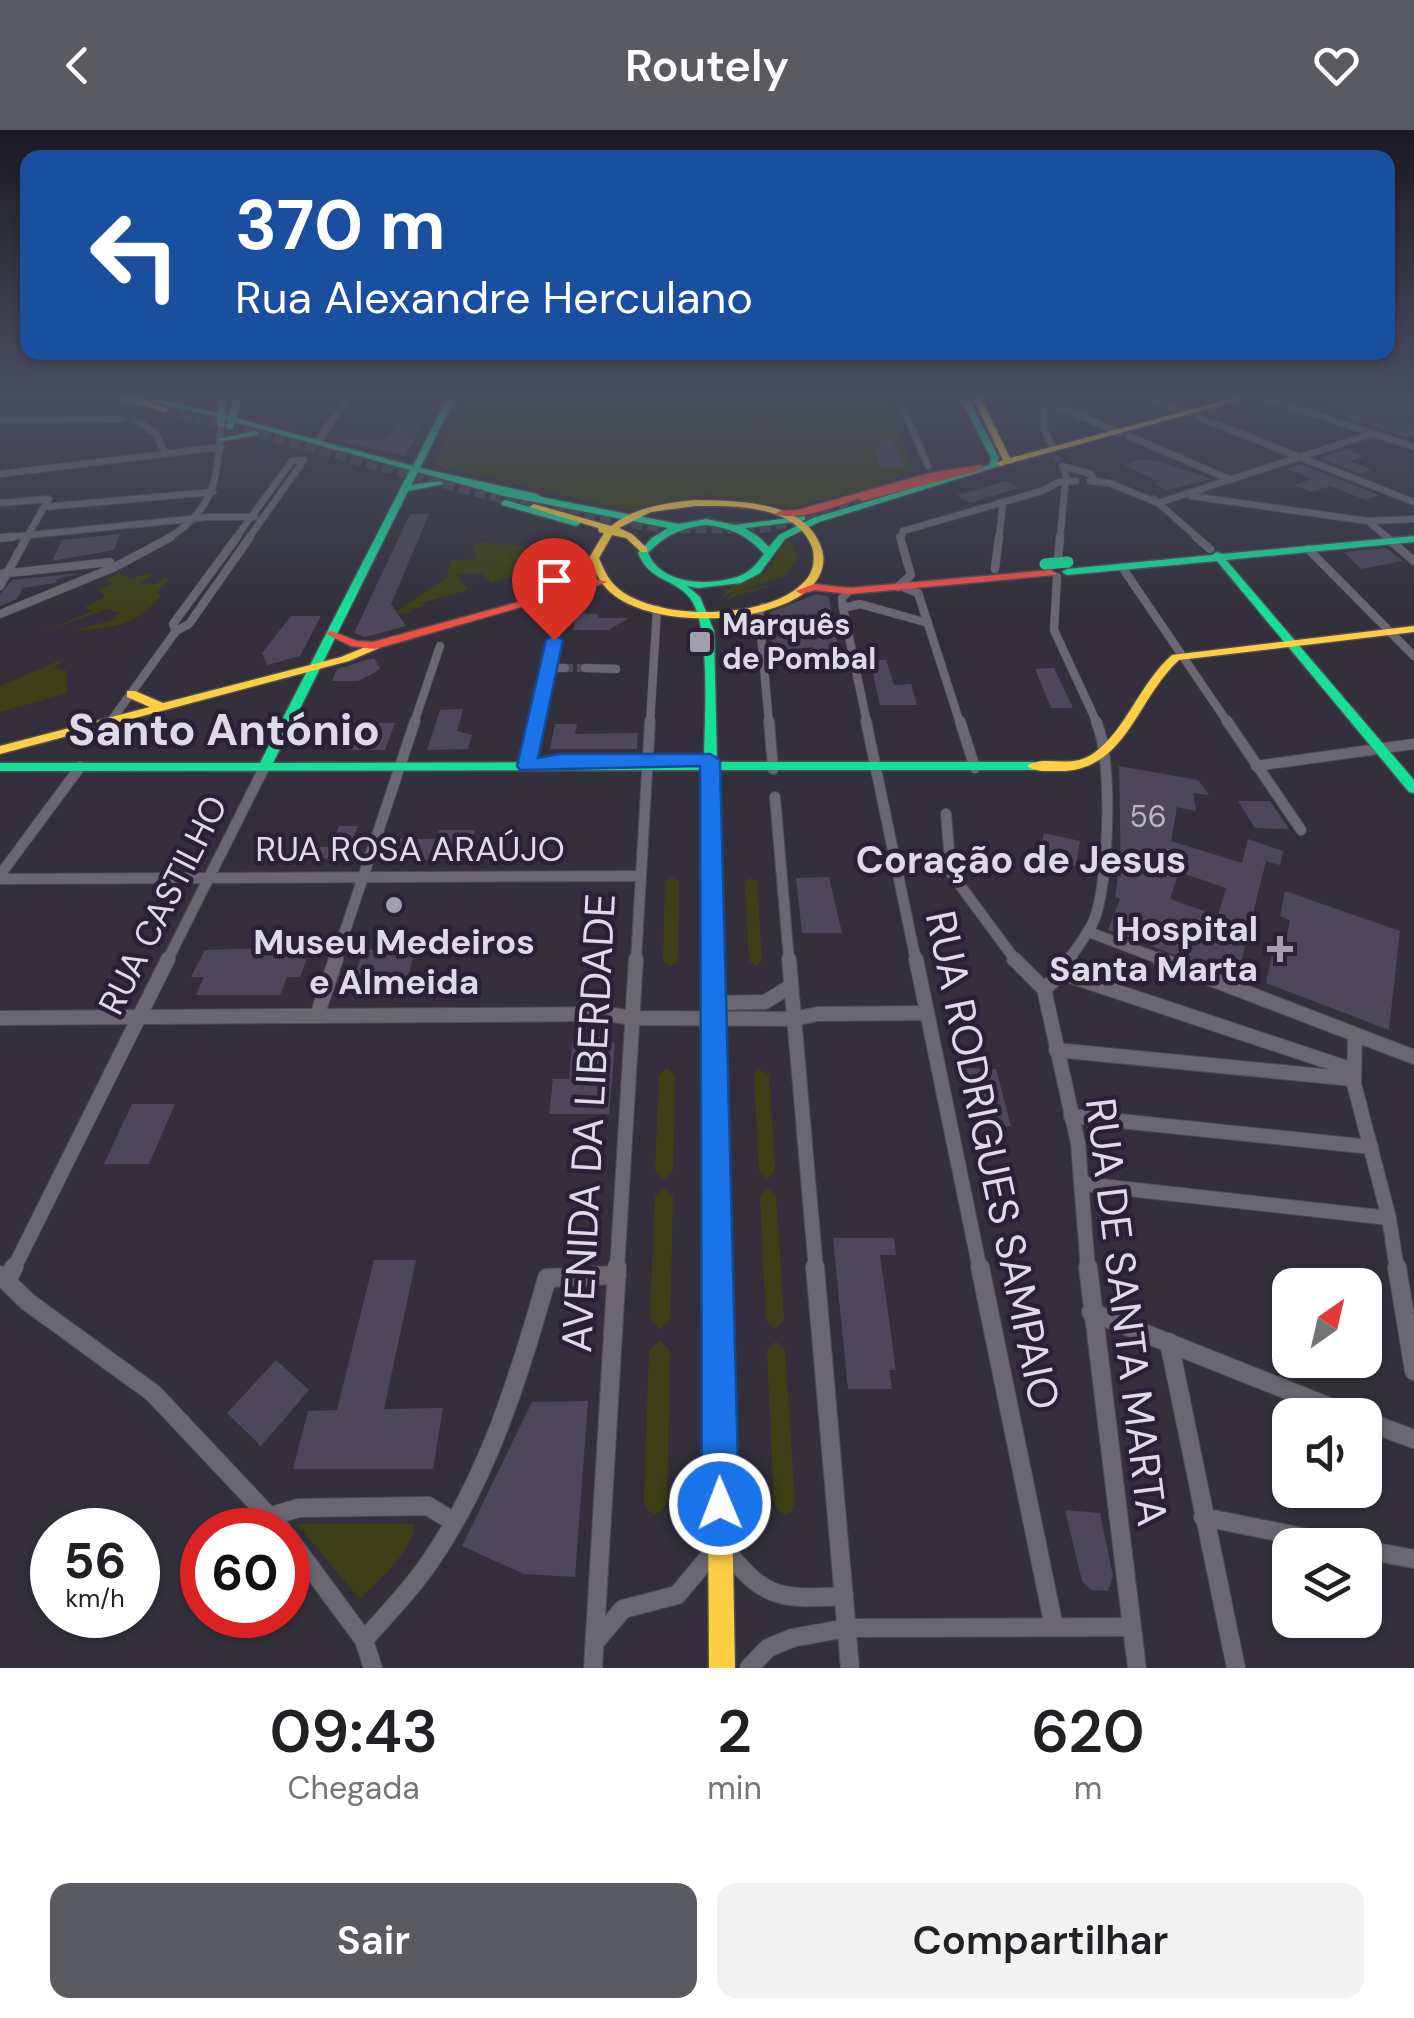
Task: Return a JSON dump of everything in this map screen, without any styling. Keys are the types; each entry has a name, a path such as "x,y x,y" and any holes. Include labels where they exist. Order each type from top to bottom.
{"main road":[{"path":"402,468 508,494 616,528 644,550 648,566 693,594 706,623"},
{"path":"416,468 616,528 790,521 998,468"},
{"name":"RUA CASTILHO","path":"265,766 332,634 430,468"},
{"path":"722,1668 706,623 715,596 731,582 761,569 798,513 970,468"},
{"path":"790,521 971,468"},
{"path":"864,502 972,468"},
{"path":"428,474 535,502"},
{"path":"798,593 814,578 818,552 812,537 790,521 742,505 695,503 652,509 616,528 596,546 594,558 603,582 617,594 706,623 814,588 849,591 1215,553 1393,542"},
{"path":"729,526 755,535 769,553"},
{"path":"644,550 656,536 680,527"},
{"path":"814,578 841,584 904,584 995,569 1122,567 1215,553 1393,542 1414,530"},
{"path":"1215,553 1414,790"},
{"path":"670,579 700,584 731,582"},
{"path":"0,750 603,582"},
{"path":"0,767 527,766 559,760 648,764 1073,762 1102,750 1158,670 1183,654 1414,629"},
{"path":"332,634 355,644 375,646"},
{"path":"131,694 161,707"},
{"path":"0,758 56,737"}],"street":[{"path":"0,474 49,468"},
{"path":"0,614 177,535 198,518 213,492 217,468"},
{"path":"176,630 173,624 287,468"},
{"path":"111,722 176,630 189,624 299,468"},
{"path":"946,814 951,874 1024,972 1044,990 1061,973 1089,932 1098,908 1106,850 1099,727 1054,630 1066,479 1061,468"},
{"path":"1067,468 1131,488 1185,496 1354,520 1414,519"},
{"path":"1202,468 1231,480"},
{"path":"1110,482 1158,503 1269,468"},
{"path":"1329,468 1414,502"},
{"path":"974,763 918,593 904,584 912,571 900,537 906,529 1042,491 1066,479 1090,477"},
{"path":"1131,488 1158,503 1215,553"},
{"path":"1042,491 1063,498"},
{"path":"44,507 213,492"},
{"path":"0,503 49,498 0,586"},
{"path":"995,569 1003,502"},
{"path":"0,538 198,518 264,517"},
{"path":"1368,520 1414,561"},
{"path":"1308,549 1414,656"},
{"path":"4,574 126,560"},
{"path":"1122,567 1301,830"},
{"path":"849,591 842,598 843,608 860,604 928,623"},
{"path":"762,608 759,612 772,764"},
{"name":"RUA RODRIGUES SAMPAIO","path":"843,608 1054,1627"},
{"name":"AVENIDA DA LIBERDADE","path":"593,1668 656,609"},
{"path":"527,766 561,612"},
{"path":"317,1016 440,646"},
{"path":"548,668 566,668"},
{"path":"585,668 616,668"},
{"path":"1256,766 1414,744"},
{"path":"0,877 80,766"},
{"name":"RUA CASTILHO","path":"4,1277 140,1018 265,766"},
{"path":"775,797 850,1668"},
{"name":"RUA ROSA ARAÚJO","path":"0,877 641,876"},
{"path":"1089,932 1414,1057"},
{"path":"1061,973 1353,1075"},
{"path":"0,1018 608,1014 632,1018 765,1002 791,986"},
{"name":"RUA DE SANTA MARTA","path":"1044,990 1082,1184 1091,1312 1137,1668"},
{"path":"714,1011 794,1019 817,1014 927,1013"},
{"path":"1354,1035 1353,1075 1389,1218 1414,1371"},
{"path":"1056,1050 1353,1075"},
{"path":"1070,1116 1371,1147"},
{"path":"1082,1184 1389,1218"},
{"path":"364,1640 429,1564 454,1522 516,1392 547,1278 616,1275"},
{"path":"4,1277 28,1302 153,1394 262,1508"},
{"path":"1091,1312 1308,1398"},
{"path":"1169,1342 1236,1668"},
{"path":"1382,1427 1414,1439"},
{"path":"299,1508 428,1506 454,1522"},
{"path":"1203,1518 1272,1531"},
{"path":"595,1642 624,1609 678,1595 721,1542 750,1583 766,1592 781,1598 844,1596"},
{"path":"1382,1553 1414,1560"},
{"path":"310,1567 364,1640 374,1668"},
{"path":"749,1668 768,1648 792,1638 846,1628 1132,1627"}],"green space":[{"path":"445,468 913,468 914,471 893,478 897,481 792,508 706,494 626,510"},
{"path":"789,537 797,559 784,576 737,591 778,584 727,599 735,591 718,600 731,587 766,572"},
{"path":"475,542 534,547 530,553 519,553 521,574 491,583 482,573 457,574 468,590 422,603 424,606 410,610 411,613 394,613 450,575 446,574 452,560 475,560 477,553 471,553"},
{"path":"150,572 152,575 139,583 156,584 165,577 169,580 156,593 161,595 152,605 133,619 111,627 73,630 110,621 120,613 107,609 37,634 93,611 84,607 106,597 98,590 112,584 105,580 119,573 131,579"},
{"path":"63,659 54,669 66,670 67,693 0,712 0,686"},
{"path":"672,877 679,882 678,961 670,967 663,961 665,882"},
{"path":"751,878 757,882 762,961 756,966 749,961 745,882"},
{"path":"667,1068 675,1075 673,1171 664,1179 655,1171 659,1075"},
{"path":"758,1069 769,1075 775,1171 767,1179 759,1171 754,1075"},
{"path":"664,1188 673,1196 670,1319 660,1330 650,1319 655,1196"},
{"path":"768,1188 776,1196 784,1320 775,1329 766,1320 760,1196"},
{"path":"660,1340 670,1351 667,1501 663,1510 655,1514 647,1510 644,1501 649,1351"},
{"path":"776,1341 785,1351 795,1502 792,1511 785,1515 774,1502 767,1351"},
{"path":"310,1524 415,1524 400,1556 360,1599 310,1539"}],"building":[{"path":"1129,468 1177,468 1211,479 1168,490 1154,484 1160,482"},
{"path":"1310,468 1379,495 1366,500 1330,486 1311,492 1294,485 1312,479 1287,469"},
{"path":"1344,468 1372,470 1360,474"},
{"path":"1006,481 1019,488 970,503 957,495"},
{"path":"410,514 429,514 391,604 406,626 365,637 354,633"},
{"path":"120,534 114,550 52,561 62,540"},
{"path":"1386,548 1403,561 1361,569 1344,552"},
{"path":"81,573 57,579 55,583 23,588 17,599 0,606 0,594 12,580"},
{"path":"816,594 829,597 839,651 813,651 813,647 773,651 770,612"},
{"path":"576,613 629,618 608,630 573,630"},
{"path":"291,616 321,616 300,656 267,665 262,653"},
{"path":"374,658 380,668 376,672 358,681 332,681 337,669"},
{"path":"870,660 886,660 894,685 911,684 917,705 880,705"},
{"path":"1054,668 1073,708 1051,708 1035,669"},
{"path":"463,709 457,731 472,735 468,749 427,750 440,710"},
{"path":"354,723 395,723 385,750 343,750"},
{"path":"555,724 577,724 575,734 638,733 637,749 550,749"},
{"path":"1119,766 1198,780 1209,795 1193,793 1196,811 1177,807 1171,841 1242,863 1248,839 1283,851 1280,865 1266,861 1240,966 1256,972 1253,984 1108,930 1120,899 1115,897 1118,876 1121,877","holes":["1179,872 1226,888 1218,916 1170,899"]},
{"path":"1238,801 1270,801 1289,829 1255,828"},
{"path":"339,826 358,826 345,858 292,860 297,847 330,847"},
{"path":"439,830 475,830 468,860 391,860 398,839 436,839"},
{"path":"1044,833 1080,841 1076,866 1039,856"},
{"path":"829,877 842,933 802,933 796,878"},
{"path":"1285,891 1400,931 1389,1030 1266,983 1272,955 1282,959 1290,920 1280,916"},
{"path":"205,950 310,950 300,977 287,977 280,995 196,995 204,977 191,977"},
{"path":"363,950 415,950 404,992 350,992"},
{"path":"573,1037 607,1037 615,1044 609,1114 549,1114 553,1079 569,1079"},
{"path":"963,1068 996,1069 1011,1126 1003,1126 1003,1130 976,1125"},
{"path":"132,1104 175,1104 149,1164 104,1164"},
{"path":"833,1238 894,1238 896,1255 880,1255 896,1370 889,1370 892,1389 848,1389"},
{"path":"374,1260 416,1260 384,1409 443,1408 433,1469 293,1469 308,1411 337,1410"},
{"path":"276,1360 309,1390 261,1446 227,1413"},
{"path":"588,1401 575,1577 524,1574 462,1546 532,1402"},
{"path":"1065,1510 1100,1513 1113,1576 1108,1591 1091,1590 1082,1581"}],"tunnel":[{"path":"388,468 494,496 670,528 761,528 833,511"},
{"path":"822,509 863,498"},
{"path":"565,668 585,668"}],"traffic: fast":[{"path":"411,468 504,493 680,527"},
{"path":"265,766 416,468"},
{"path":"769,553 741,530 706,522 671,530 643,553 648,565 669,580 698,585 737,581 756,571 782,537 816,520 989,468"},
{"path":"455,477 537,497"},
{"path":"404,489 440,484"},
{"path":"505,503 576,523"},
{"path":"739,526 802,518"},
{"path":"1067,572 1414,539"},
{"path":"1217,555 1414,789"},
{"path":"1045,564 1068,562"},
{"path":"671,579 695,597 709,631 718,1352"},
{"path":"0,767 1033,766"}],"traffic: slow":[{"path":"695,503 746,505 797,522 817,548 819,560 814,575 803,589 786,600 739,612 712,614 685,614 637,604 611,587 594,558 610,531 649,510 695,503"},
{"path":"534,507 618,531"},
{"path":"602,530 629,536 644,550"},
{"path":"1033,766 1076,766 1102,753 1152,682 1176,657 1414,629"},
{"path":"0,750 345,659 375,646"},
{"path":"131,694 161,707"},
{"path":"718,1352 722,1668"}],"traffic: jam":[{"path":"863,498 980,468"},
{"path":"780,514 798,513 930,476 970,470"},
{"path":"801,591 814,587 849,591 1051,573"},
{"path":"369,647 603,582"},
{"path":"331,634 355,644 375,646"}],"place":[{"name":"Marquês de Pombal","path":"700,642"},
{"name":"Museu Medeiros e Almeida","path":"394,905"},
{"name":"Hospital Santa Marta","path":"1280,949"}],"district":[{"name":"Santo António","path":"224,729"},
{"name":"Coração de Jesus","path":"1021,860"}],"route":[{"path":"554,640 527,766 559,760 710,760 720,1504"}]}
